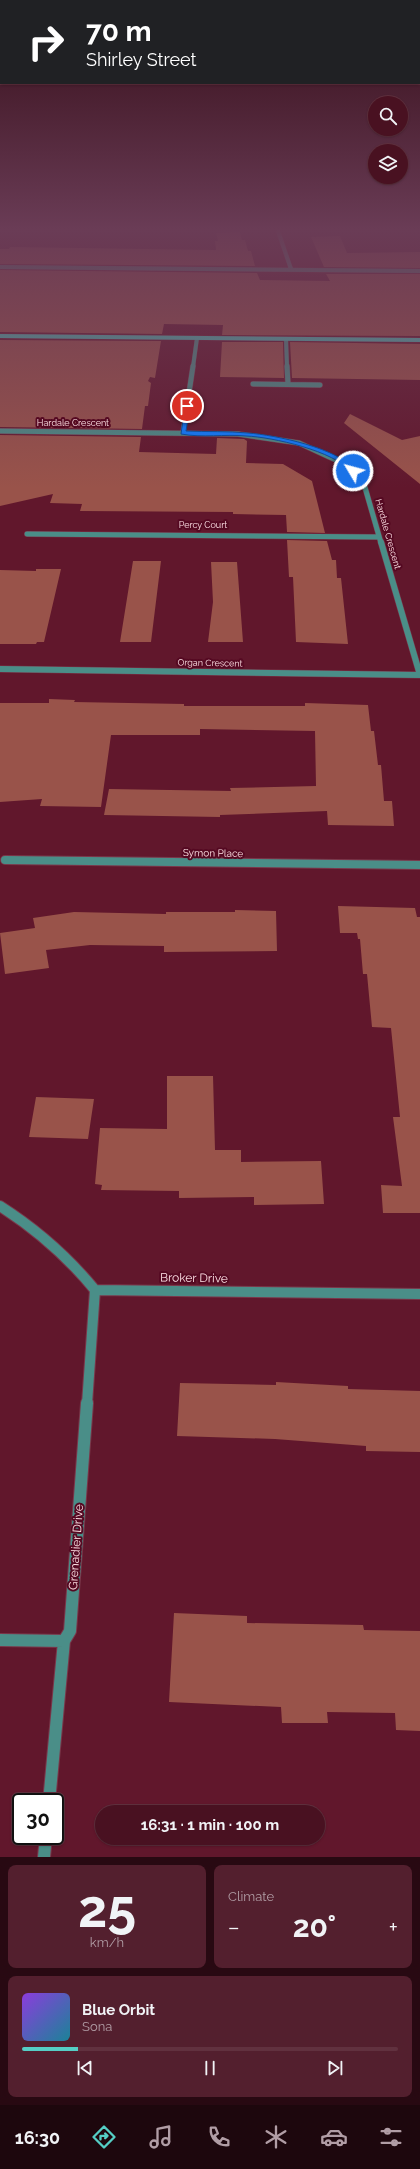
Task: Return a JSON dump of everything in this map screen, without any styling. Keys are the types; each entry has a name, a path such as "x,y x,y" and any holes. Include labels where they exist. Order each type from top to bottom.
{"main road":[{"path":"0,336 420,340"}],"street":[{"path":"183,433 196,338"},
{"path":"286,339 288,384"},
{"path":"253,384 320,385"},
{"name":"Hardale Crescent","path":"0,431 246,434 275,438 303,445 337,459 349,466 364,484 420,675"},
{"name":"Percy Court","path":"27,534 199,534 379,537"},
{"name":"Organ Crescent","path":"0,669 420,675"},
{"name":"Symon Place","path":"5,860 420,865"},
{"path":"0,1206 14,1214 78,1269 95,1290"},
{"name":"Broker Drive","path":"95,1290 420,1294"},
{"name":"Grenadier Drive","path":"50,1793 64,1641 70,1632 95,1290"},
{"path":"0,1640 64,1641"},
{"path":"44,1857 45,1845"}],"building":[{"path":"0,315 420,315 420,336 222,335 223,325 164,324 162,334 0,332"},
{"path":"0,340 161,341 155,378 150,377 148,381 151,383 148,406 145,406 142,429 0,427"},
{"path":"222,342 283,342 284,378 220,377"},
{"path":"290,342 420,344 420,380 292,378"},
{"path":"350,414 402,440 420,436 420,484 344,423"},
{"path":"0,435 141,437 139,452 216,454 217,438 244,439 247,441 246,463 283,464 312,481 325,533 287,532 286,515 233,514 233,512 80,511 82,504 50,503 53,494 0,506"},
{"path":"287,540 327,541 332,560 336,560 337,578 341,578 348,644 296,642 293,577 289,577"},
{"path":"133,561 161,561 151,642 120,642"},
{"path":"211,562 237,562 243,642 208,642 213,602"},
{"path":"36,569 61,569 44,642 37,642 36,644 0,644 0,570 36,571"},
{"path":"49,699 75,700 74,702 184,704 184,706 305,706 305,703 368,705 371,731 374,731 378,765 381,765 384,801 392,801 394,826 328,825 327,811 220,815 220,817 104,815 109,789 231,791 230,788 316,786 315,731 200,729 200,735 111,735 101,807 40,806 42,799 0,802 0,703 49,703"},
{"path":"338,906 415,908 417,917 420,917 420,1213 383,1213 381,1185 402,1186 393,1117 400,1117 391,1028 372,1027 367,974 363,974 360,939 358,939 357,933 340,933"},
{"path":"235,910 276,911 277,951 164,952 164,946 90,945 46,950 49,968 5,974 0,933 35,928 33,918 74,912 166,914 166,912 235,912"},
{"path":"167,1076 213,1076 215,1150 241,1150 241,1162 321,1161 324,1204 254,1205 254,1197 179,1198 179,1191 101,1190 102,1185 95,1184 100,1128 167,1129"},
{"path":"36,1097 94,1099 88,1139 29,1137"},
{"path":"276,1382 348,1386 348,1389 420,1391 420,1452 366,1451 366,1446 275,1439 177,1436 180,1383 276,1385"},
{"path":"174,1613 247,1616 247,1623 363,1625 364,1630 420,1631 420,1731 396,1730 395,1713 327,1712 328,1723 282,1723 281,1707 169,1702"}],"route":[{"path":"187,406 183,433 246,434 275,438 323,452 349,466 353,471"}]}
